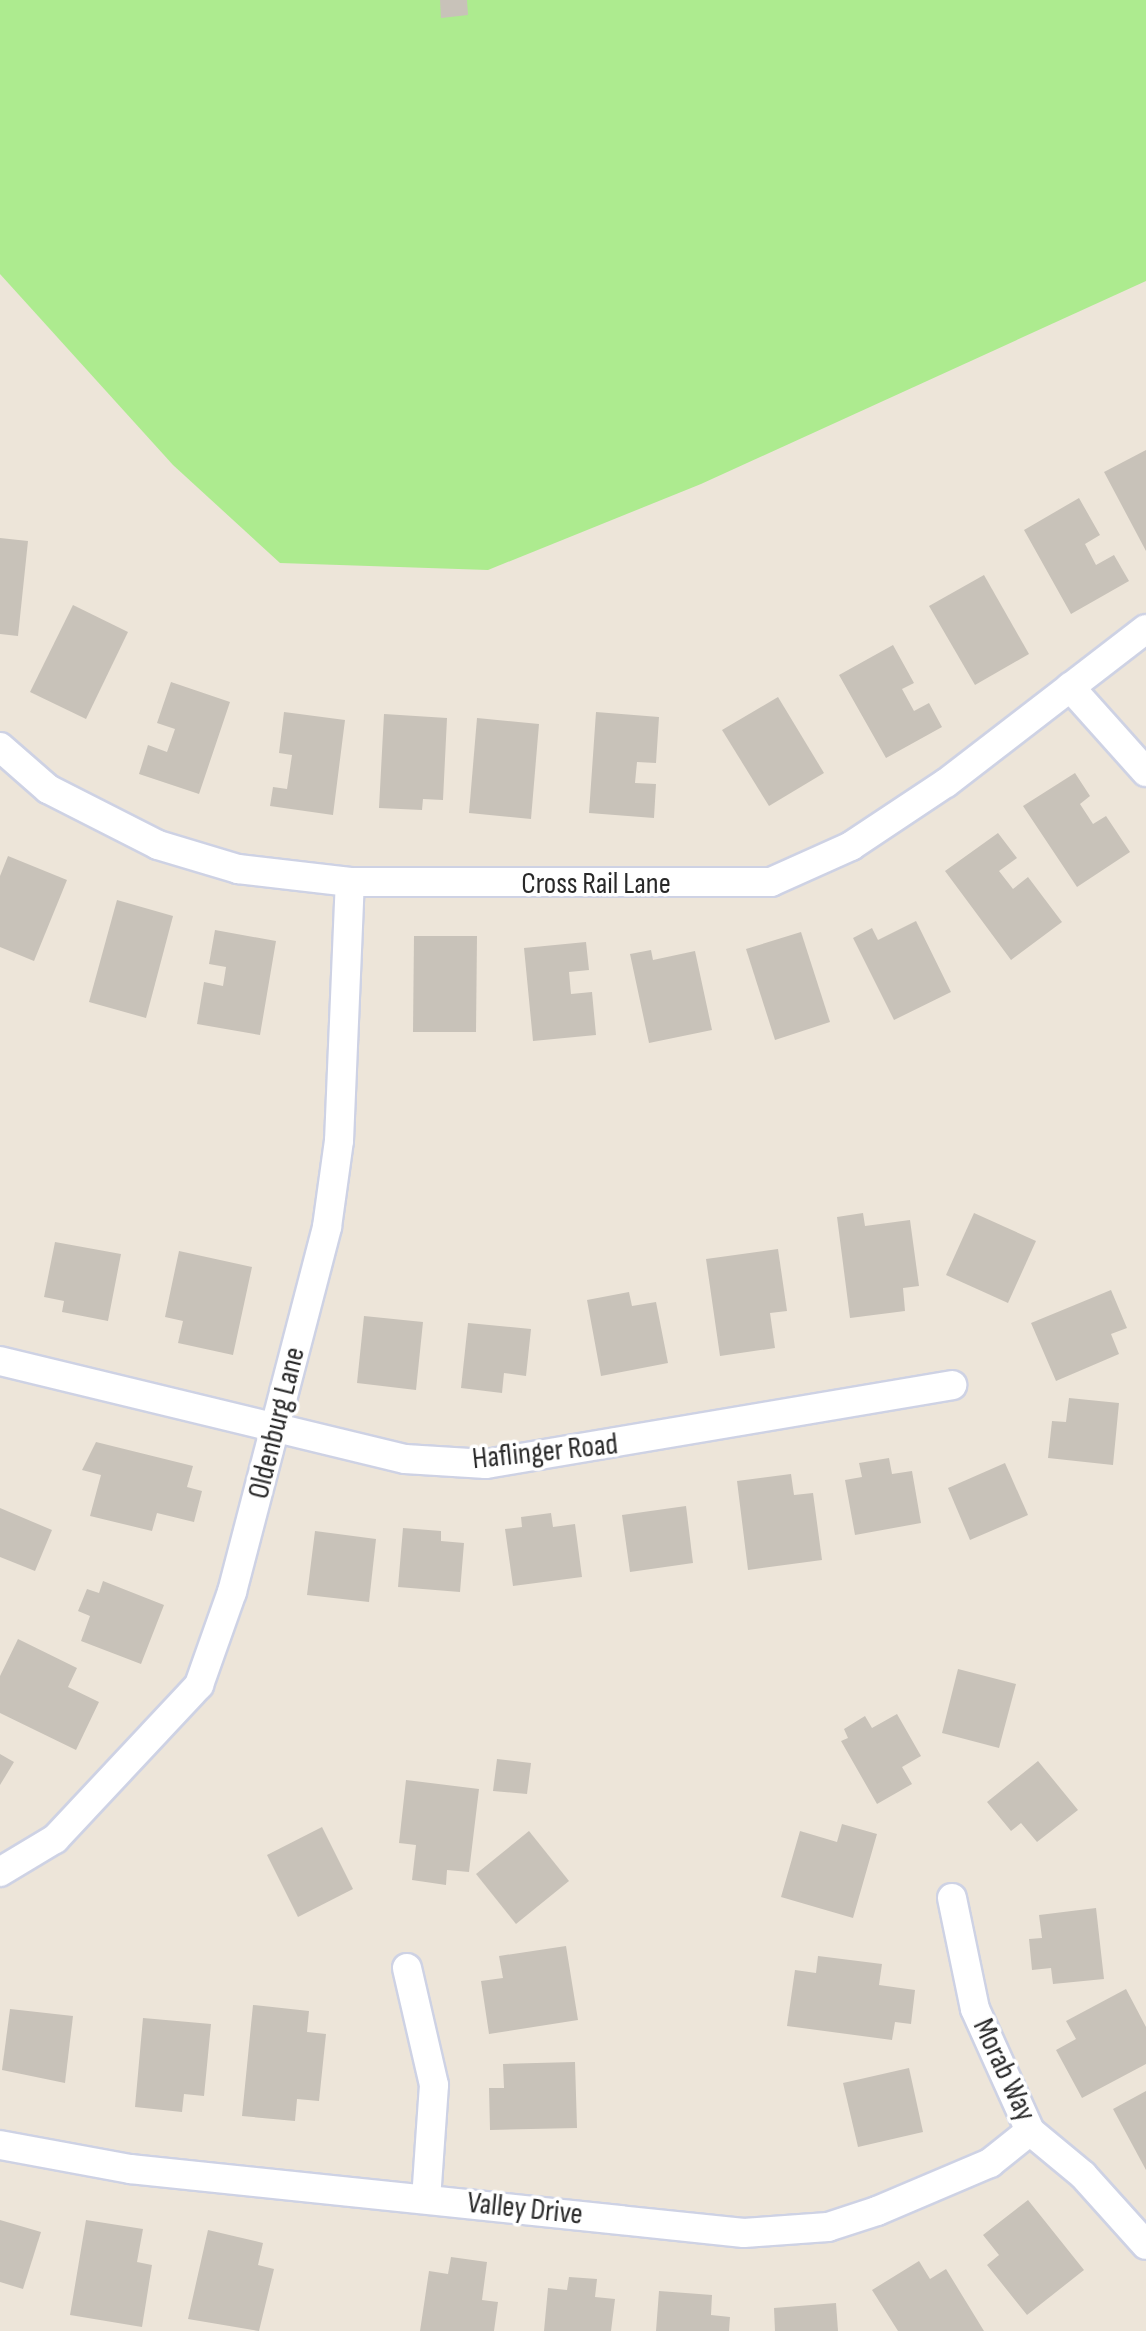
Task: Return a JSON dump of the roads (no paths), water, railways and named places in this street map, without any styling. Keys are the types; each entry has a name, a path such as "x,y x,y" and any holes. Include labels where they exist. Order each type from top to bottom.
{"street":[{"name":"Cross Rail Lane","path":"0,747 48,789 158,845 238,869 350,882 771,882 851,846 1146,629"},
{"path":"1070,687 1146,772"},
{"name":"Oldenburg Lane","path":"0,1872 55,1839 199,1685 276,1431 327,1227 339,1141 350,882"},
{"name":"Haflinger Road","path":"0,1361 276,1431 405,1459 486,1464 952,1385"},
{"name":"Morab Way","path":"952,1898 975,2009 1030,2131 1083,2175 1146,2245"},
{"path":"407,1968 434,2085 426,2198"},
{"name":"Valley Drive","path":"0,2145 130,2169 786,2232 828,2227 938,2188 990,2163 1030,2131"}]}
